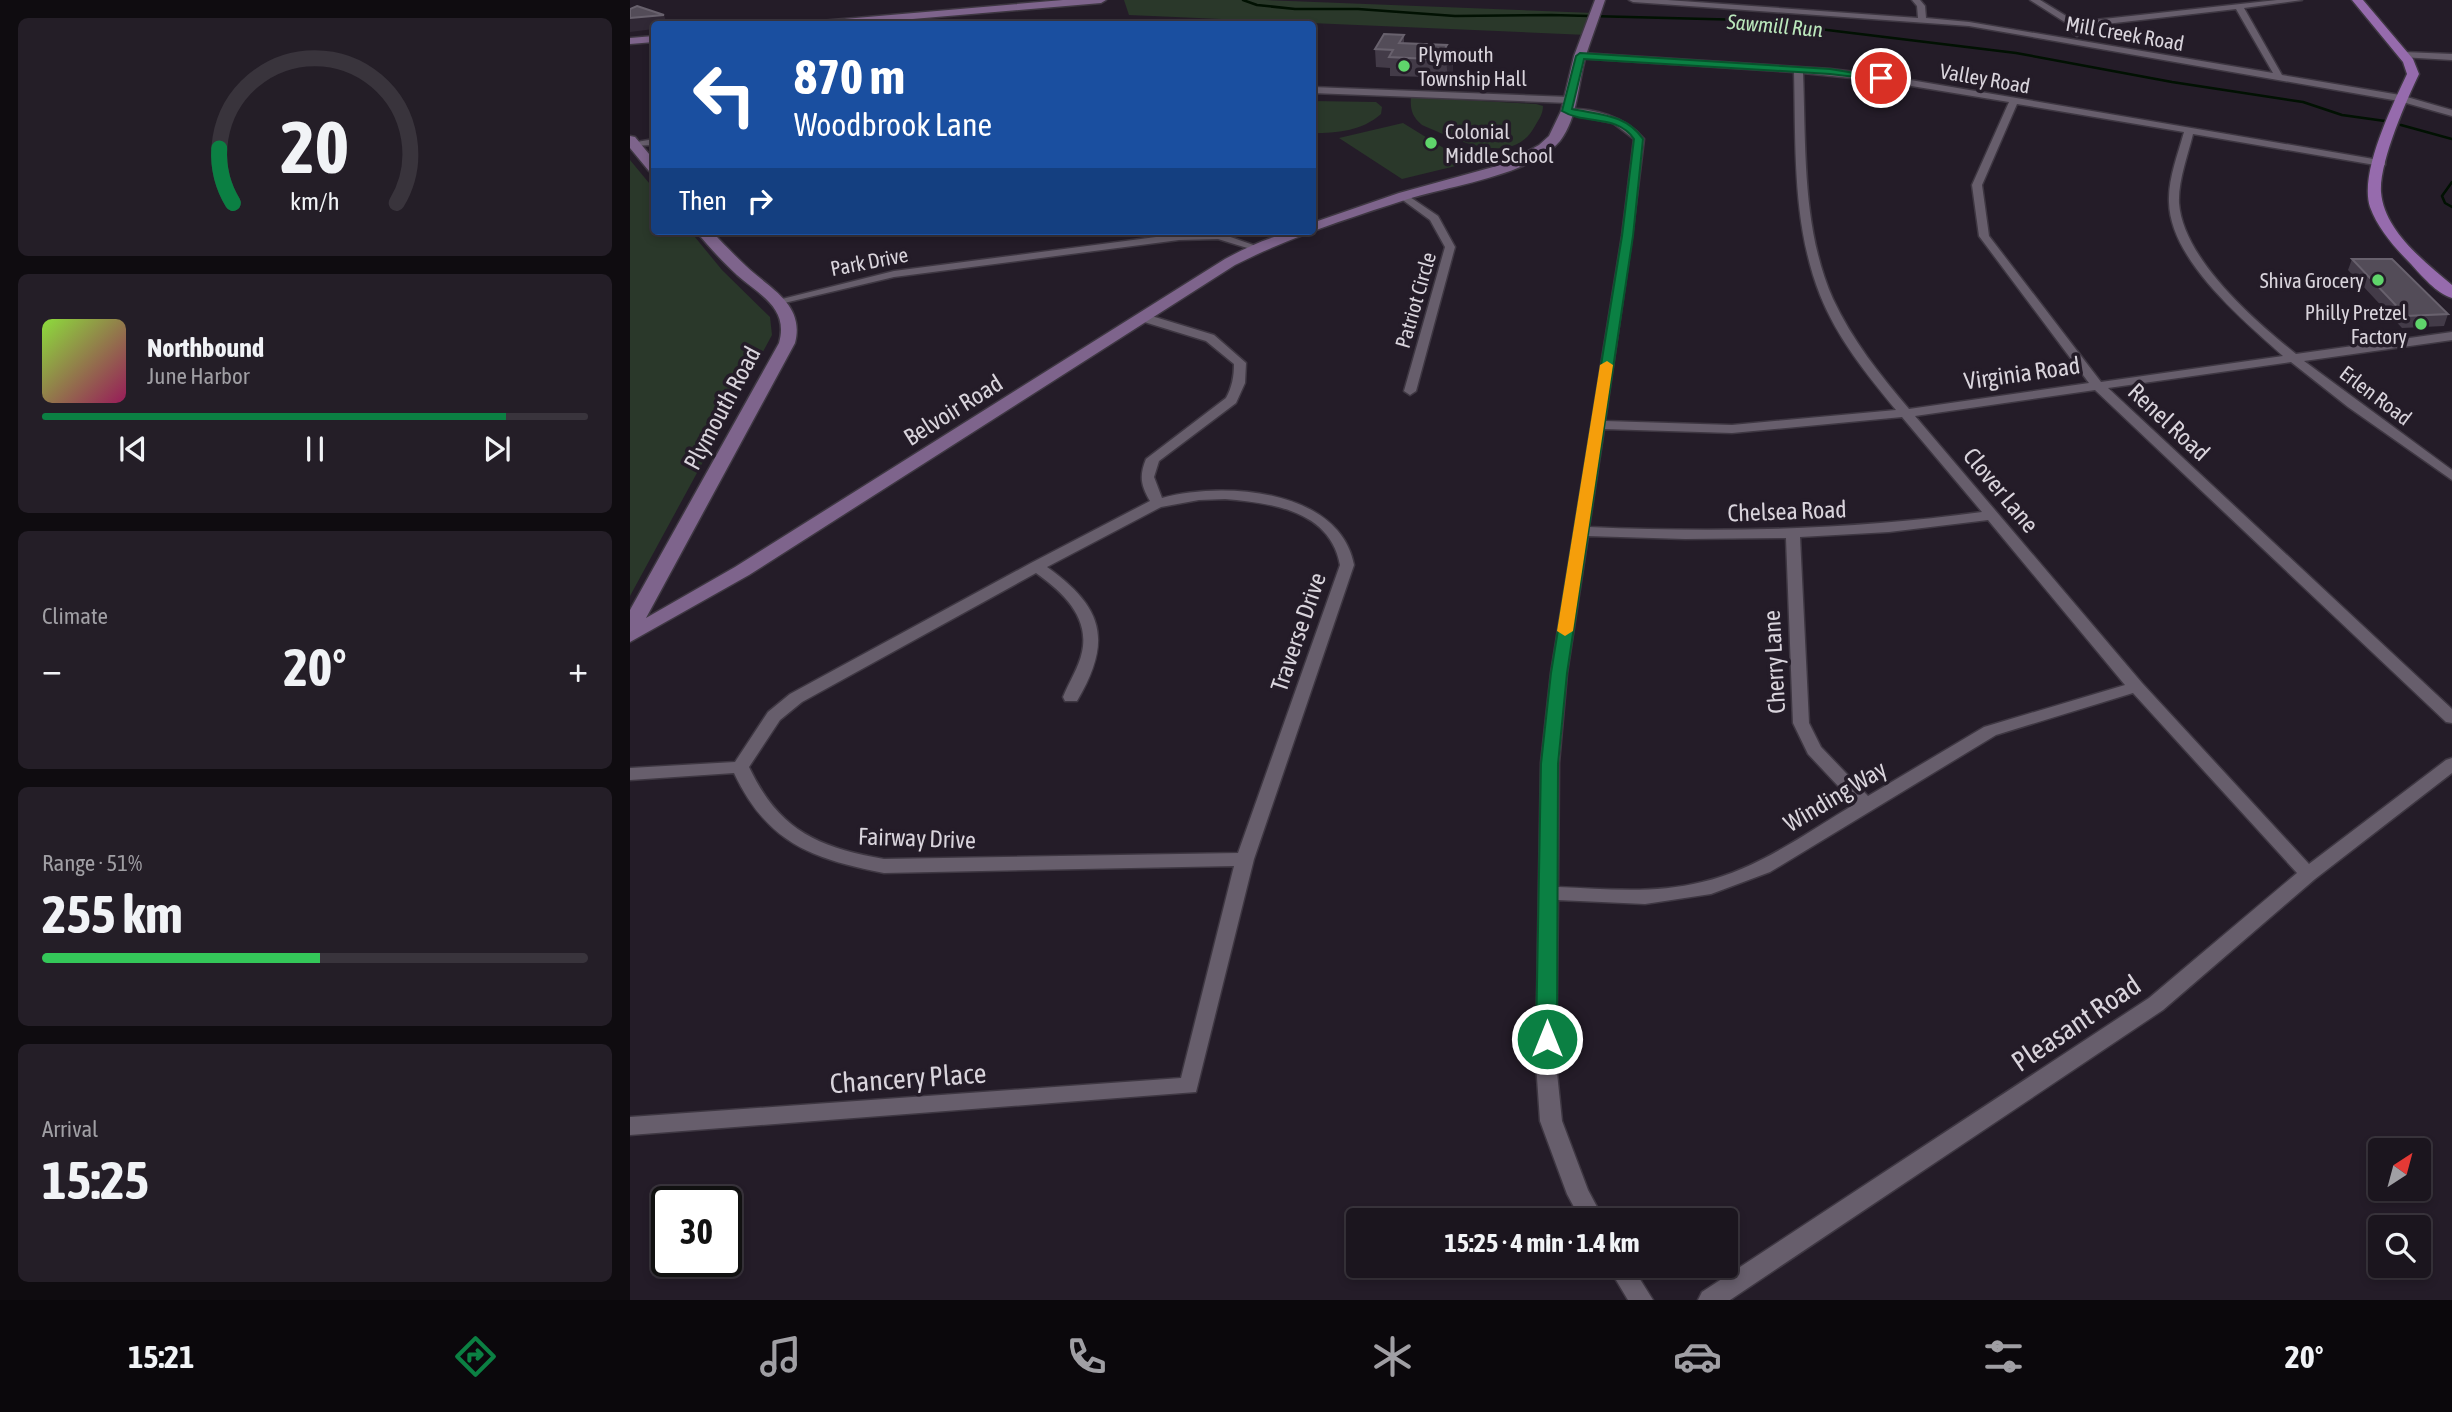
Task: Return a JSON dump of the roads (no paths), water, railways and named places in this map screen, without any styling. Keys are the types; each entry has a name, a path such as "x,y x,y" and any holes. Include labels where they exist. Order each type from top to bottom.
{"main road":[{"path":"2357,0 2404,55 2413,74 2400,99 2374,192 2384,220 2400,244 2452,293"}],"street":[{"path":"856,21 1101,0"},
{"path":"1316,227 1404,196 1482,176 1527,159 1555,138 1568,105 1580,56 1600,0"},
{"name":"Mill Creek Road","path":"1633,0 1922,19 2279,77 2400,99 2452,113"},
{"path":"1916,0 1921,6 1922,19"},
{"path":"2034,0 2075,25 2298,0"},
{"path":"2239,7 2279,77"},
{"path":"2075,25 2080,43"},
{"path":"630,41 651,39"},
{"path":"2404,55 2452,57"},
{"name":"Valley Road","path":"1580,56 1881,78 2381,163"},
{"name":"Clover Lane","path":"1798,70 1807,225 1813,259 1825,296 1847,337 1873,374 2136,687 2308,874"},
{"path":"1316,90 1568,105 1622,122 1631,128 1639,139 1627,236 1559,673 1550,764 1546,1063 1552,1121 1578,1194 1586,1208"},
{"name":"Renel Road","path":"2014,101 1977,184 1984,236 2097,385 2452,718"},
{"name":"Erlen Road","path":"2189,130 2174,202 2182,231 2200,266 2294,358 2452,476"},
{"path":"632,142 651,142"},
{"path":"632,142 651,164"},
{"name":"Patriot Circle","path":"1404,196 1434,218 1450,247 1410,391"},
{"path":"707,235 742,271 780,301"},
{"name":"Belvoir Road","path":"630,636 742,571 1230,262 1257,248 1293,235"},
{"name":"Park Drive","path":"780,301 894,274 1179,237 1219,236 1257,248"},
{"name":"Plymouth Road","path":"630,629 787,343 789,323 780,301"},
{"path":"1145,318 1210,338 1240,363 1241,374 1238,389 1231,400 1153,459 1147,470 1146,482 1158,503"},
{"name":"Virginia Road","path":"1597,425 1732,429 1907,413 2452,336"},
{"name":"Traverse Drive","path":"740,767 774,716 796,698 1036,566 1158,503 1228,495 1273,500 1296,507 1317,518 1336,534 1345,551 1347,565 1245,859 1189,1086"},
{"name":"Chelsea Road","path":"1581,531 1692,537 1793,534 1922,526 1993,515"},
{"name":"Cherry Lane","path":"1793,534 1801,723 1814,750 1866,805"},
{"path":"1036,566 1069,593 1088,620 1092,635 1090,651 1071,697"},
{"name":"Winding Way","path":"1547,893 1644,897 1704,889 1764,867 1990,731 2136,687"},
{"name":"Pleasant Road","path":"1710,1300 2156,1004 2308,874 2452,764"},
{"path":"630,774 740,767"},
{"name":"Fairway Drive","path":"740,767 750,791 764,812 785,832 808,847 842,860 884,866 1245,859"},
{"name":"Chancery Place","path":"630,1126 1189,1086"},
{"path":"1627,1278 1641,1300"}],"waterway":[{"name":"Sawmill Run","path":"1243,0 1257,5 1295,9 1358,9 1455,16 1551,15 1746,20 2016,53 2172,82 2303,102 2342,115 2385,121"},
{"name":"Sawmill Run","path":"2401,125 2452,139"},
{"name":"Sawmill Run","path":"2452,182 2442,196 2445,203 2452,207"}],"place":[{"name":"Plymouth Township Hall","path":"1404,66"},
{"name":"Colonial Middle School","path":"1431,143"},
{"name":"Shiva Grocery","path":"2378,280"},
{"name":"Philly Pretzel Factory","path":"2421,324"}]}
